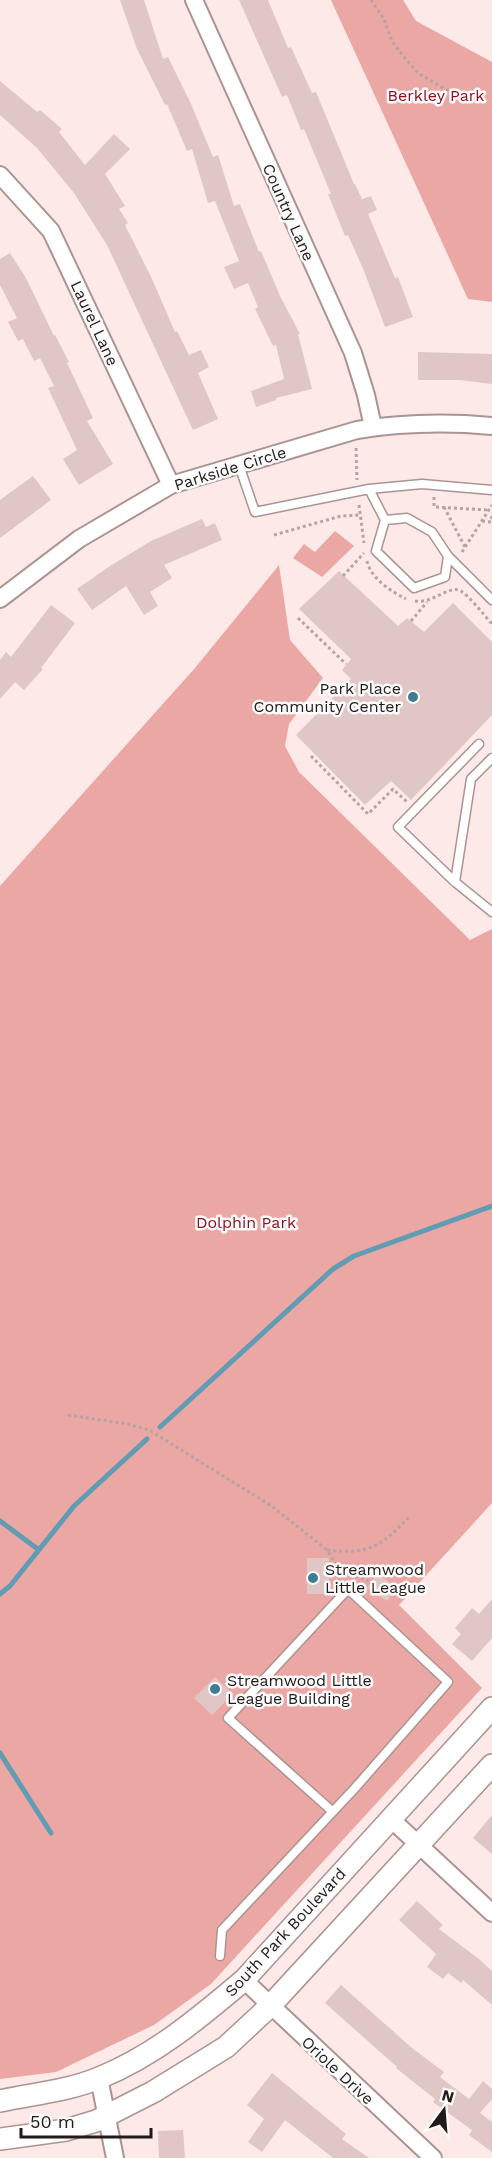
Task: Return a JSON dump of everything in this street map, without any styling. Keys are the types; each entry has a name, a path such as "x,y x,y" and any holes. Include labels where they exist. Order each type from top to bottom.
{"street":[{"name":"Country Lane","path":"194,0 353,353 366,395 365,429"},
{"name":"Laurel Lane","path":"0,175 51,231 171,484"},
{"name":"Parkside Circle","path":"0,599 79,538 171,484 365,429 458,423 492,426"},
{"name":"South Park Boulevard","path":"0,2101 99,2078 182,2032 244,1980 492,1708"},
{"path":"0,2139 84,2126 153,2092 226,2047 270,2006 492,1765"},
{"path":"391,1819 492,1913"},
{"name":"Oriole Drive","path":"244,1980 433,2158"},
{"path":"99,2078 115,2158"}],"lane":[{"path":"239,465 255,512 369,489 422,484 492,490"},
{"path":"369,489 385,520 376,551 414,588 445,578 448,556"},
{"path":"385,520 408,518 432,532 448,556 492,600"},
{"path":"479,744 398,827 455,882 492,912"},
{"path":"455,882 471,779 492,758"},
{"path":"220,1956 222,1930 355,1788 448,1682 348,1588 228,1718 332,1811"}],"path":[{"path":"371,0 384,18 392,41 403,56 418,73 448,91"},
{"path":"365,429 358,491 367,566 392,592 408,600 422,602 456,589 463,592 492,624"},
{"path":"434,492 434,507 489,510"},
{"path":"455,563 492,505"},
{"path":"444,507 465,547"},
{"path":"274,535 341,516 360,515"},
{"path":"482,521 491,522 492,515"},
{"path":"343,576 365,552"},
{"path":"411,621 429,600"},
{"path":"297,618 346,664"},
{"path":"311,756 368,814 393,789 415,809"},
{"path":"68,1415 128,1424 149,1430 270,1505 327,1550 339,1568 368,1581"},
{"path":"327,1550 348,1552 371,1549 389,1538 410,1516"},
{"path":"339,1568 339,1599"}],"green space":[{"name":"Berkley Park","path":"331,0 403,0 416,21 492,62 492,302 468,299"},
{"path":"335,531 354,546 322,577 293,558 304,544 315,552"},
{"name":"Dolphin Park","path":"279,565 290,640 323,678 289,724 285,746 299,772 470,940 492,929 492,1503 399,1605 482,1688 211,1984 154,2025 56,2072 0,2079 0,886 195,668"}],"building":[{"path":"120,0 144,0 163,59 168,57 213,157 218,155 234,206 240,204 259,252 261,251 280,296 300,334 298,334 312,389 276,398 276,400 256,407 251,391 284,379 276,345 273,346 255,309 258,307 248,283 234,289 224,267 239,261 215,201 208,203 192,149 187,151 167,104 165,105 137,49"},
{"path":"239,0 268,0 288,48 291,47 312,93 316,92 354,184 362,199 371,196 377,210 368,214 395,278 398,277 413,317 385,327 364,271 348,235 345,236 328,194 331,194 304,129 301,130 287,95 282,97"},
{"path":"0,81 37,112 40,110 62,129 59,132 85,165 114,134 130,149 105,174 125,206 119,209 128,223 125,225 175,332 177,331 189,355 201,350 209,367 198,373 218,419 193,430 107,245 74,193 37,148 0,115"},
{"path":"10,253 26,278 69,362 67,363 93,418 87,421 113,464 79,485 63,459 77,450 48,388 54,386 40,358 34,361 23,339 18,341 8,322 17,318 0,285 0,259"},
{"path":"418,352 492,354 492,384 459,380 418,380"},
{"path":"33,476 51,500 0,538 0,500"},
{"path":"202,519 206,527 215,523 222,540 164,565 172,578 150,592 158,606 144,615 126,586 92,610 77,589 151,541"},
{"name":"Park Place Community Center","path":"339,571 398,626 407,618 424,632 453,603 492,642 492,715 411,800 391,781 365,805 296,735 351,679 342,670 351,659 299,609"},
{"path":"51,605 75,623 41,668 43,669 24,690 15,682 0,699 0,660 6,652 11,657"},
{"name":"Streamwood Little League","path":"307,1558 329,1558 329,1594 307,1594"},
{"path":"377,1574 397,1587 387,1601 367,1588"},
{"path":"492,1599 492,1638 472,1661 452,1644 461,1634 455,1628 472,1608 479,1614"},
{"name":"Streamwood Little League Building","path":"215,1677 233,1694 212,1715 194,1698"},
{"path":"492,1815 492,1854 473,1838"},
{"path":"417,1901 443,1925 439,1929 492,1971 492,2005 463,1980 461,1983 448,1973 443,1979 427,1967 436,1954 399,1920"},
{"path":"341,1985 412,2048 444,2072 440,2077 469,2099 483,2081 492,2089 492,2099 480,2113 492,2122 492,2152 469,2135 472,2130 433,2102 435,2099 396,2068 325,2003"},
{"path":"272,2073 346,2134 342,2139 369,2158 333,2158 285,2120 262,2152 248,2142 264,2119 247,2105"},
{"path":"183,2130 185,2158 159,2158 158,2131"}],"waterway":[{"path":"160,1427 333,1269 354,1256 492,1206"},
{"path":"0,1594 10,1586 74,1506 147,1439"},
{"path":"0,1521 39,1550"},
{"path":"0,1753 51,1833"}],"place":[{"name":"Park Place Community Center","path":"413,697"},
{"name":"Streamwood Little League","path":"313,1578"},
{"name":"Streamwood Little League Building","path":"215,1689"}]}
